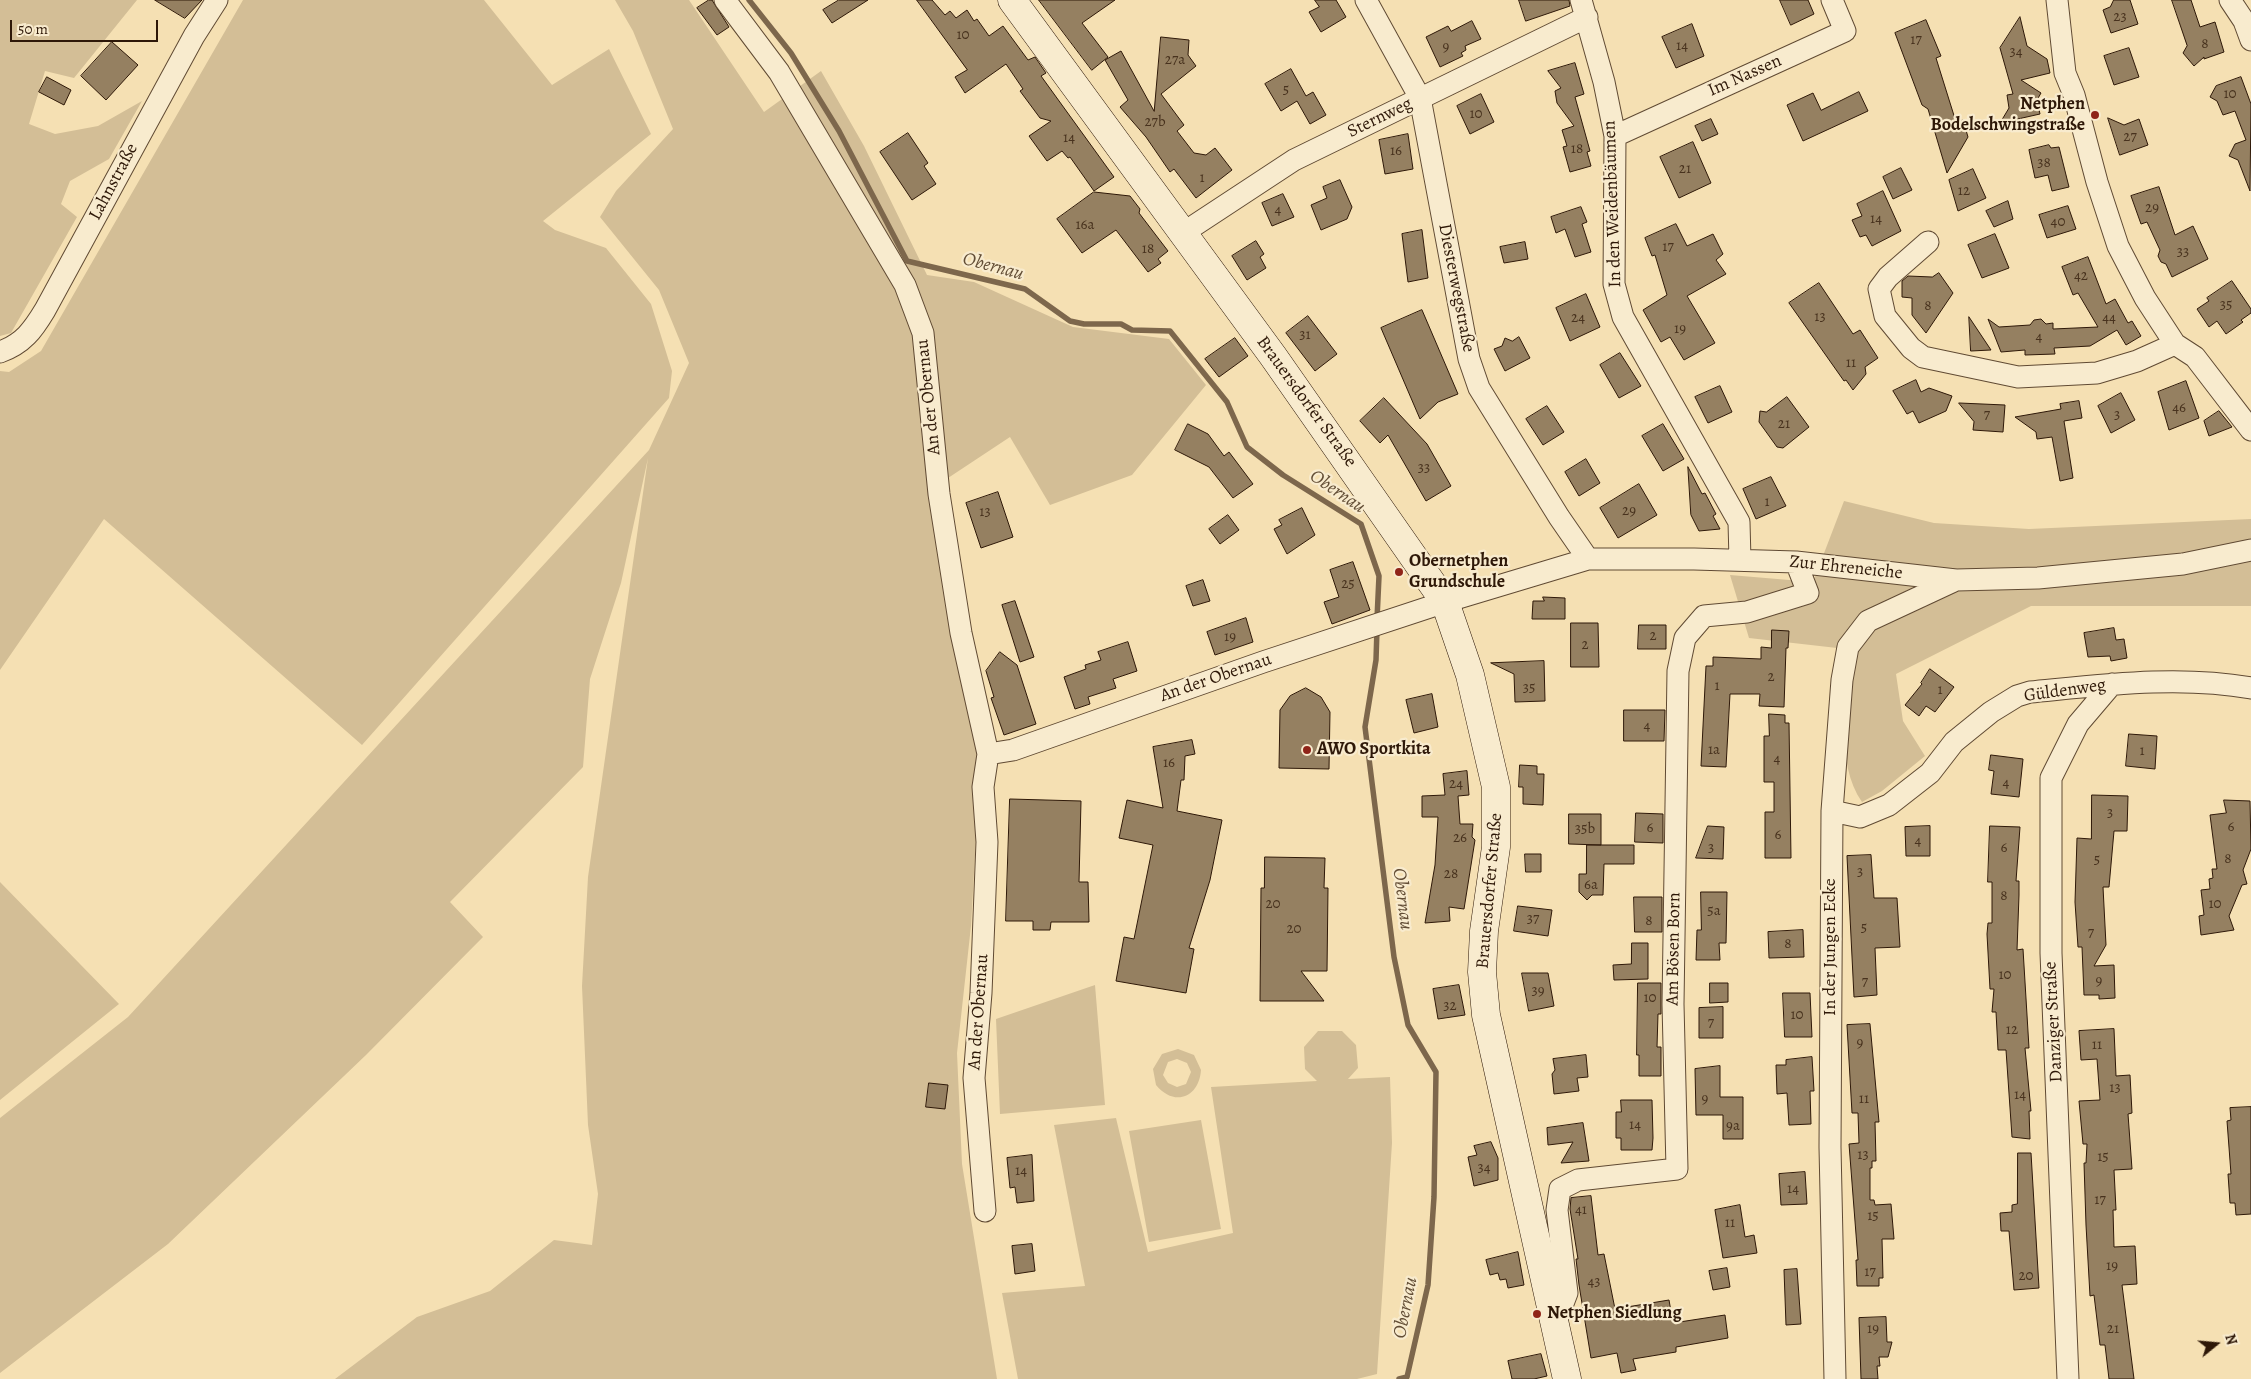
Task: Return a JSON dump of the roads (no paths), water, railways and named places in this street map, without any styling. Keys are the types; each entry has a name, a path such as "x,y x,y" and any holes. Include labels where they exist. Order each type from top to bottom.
{"street":[{"name":"Lahnstraße","path":"0,352 26,338 45,310 194,36 217,0"},
{"name":"An der Obernau","path":"725,0 784,80 905,286 923,332 939,494 961,633 988,754 983,787 986,861 981,993 974,1078 985,1211"},
{"name":"Brauersdorfer Straße","path":"1012,0 1183,233 1388,518 1445,602 1470,675 1496,787 1496,846 1484,931 1483,956 1486,1015 1567,1379"},
{"name":"Diesterwegstraße","path":"1366,0 1420,98 1469,359 1479,388 1559,517 1588,559"},
{"name":"Im Nassen","path":"1614,136 1845,31 1832,0"},
{"path":"2057,0 2065,73 2074,95 2097,182 2118,246 2145,298 2176,344 2195,357 2251,430"},
{"path":"2230,0 2244,20 2251,40"},
{"name":"Sternweg","path":"1183,233 1294,160 1420,98 1584,9"},
{"name":"In den Weidenbäumen","path":"1584,9 1604,82 1614,136 1614,284 1623,317 1739,522 1740,560"},
{"path":"1928,242 1888,277 1879,289 1885,316 1911,348 1923,357 2018,377 2097,373 2137,361 2176,344"},
{"name":"Zur Ehreneiche","path":"1445,602 1588,559 1796,562 1956,580 2038,578 2183,564 2251,550"},
{"name":"Am Bösen Born","path":"1554,1327 1567,1293 1556,1210 1560,1190 1578,1180 1677,1168 1674,1004 1678,670 1685,638 1704,616 1747,612 1808,593 1796,562"},
{"name":"In der Jungen Ecke","path":"1835,1379 1830,1147 1832,811 1838,710 1848,647 1853,638 1868,621 1956,580"},
{"name":"An der Obernau","path":"988,754 1013,750 1263,662 1445,602"},
{"name":"Güldenweg","path":"1832,811 1860,817 1889,805 1930,773 1954,742 1991,712 2017,696 2030,692 2112,684 2226,683 2251,688"},
{"name":"Danziger Straße","path":"2068,1379 2051,953 2050,778 2078,724 2112,684"}],"waterway":[{"name":"Obernau","path":"749,0 791,53 839,131 907,261 1025,289 1070,321 1084,324 1121,324 1132,330 1170,331 1227,402 1247,447 1283,475 1361,524 1379,576 1377,619"},
{"name":"Obernau","path":"1377,629 1376,660 1365,727 1394,957 1408,1025 1436,1072 1434,1197 1428,1285 1407,1377 1399,1379"}],"place":[{"name":"Netphen Bodelschwingstraße","path":"2095,115"},
{"name":"Obernetphen Grundschule","path":"1399,572"},
{"name":"AWO Sportkita","path":"1307,750"},
{"name":"Netphen Siedlung","path":"1537,1314"}]}
